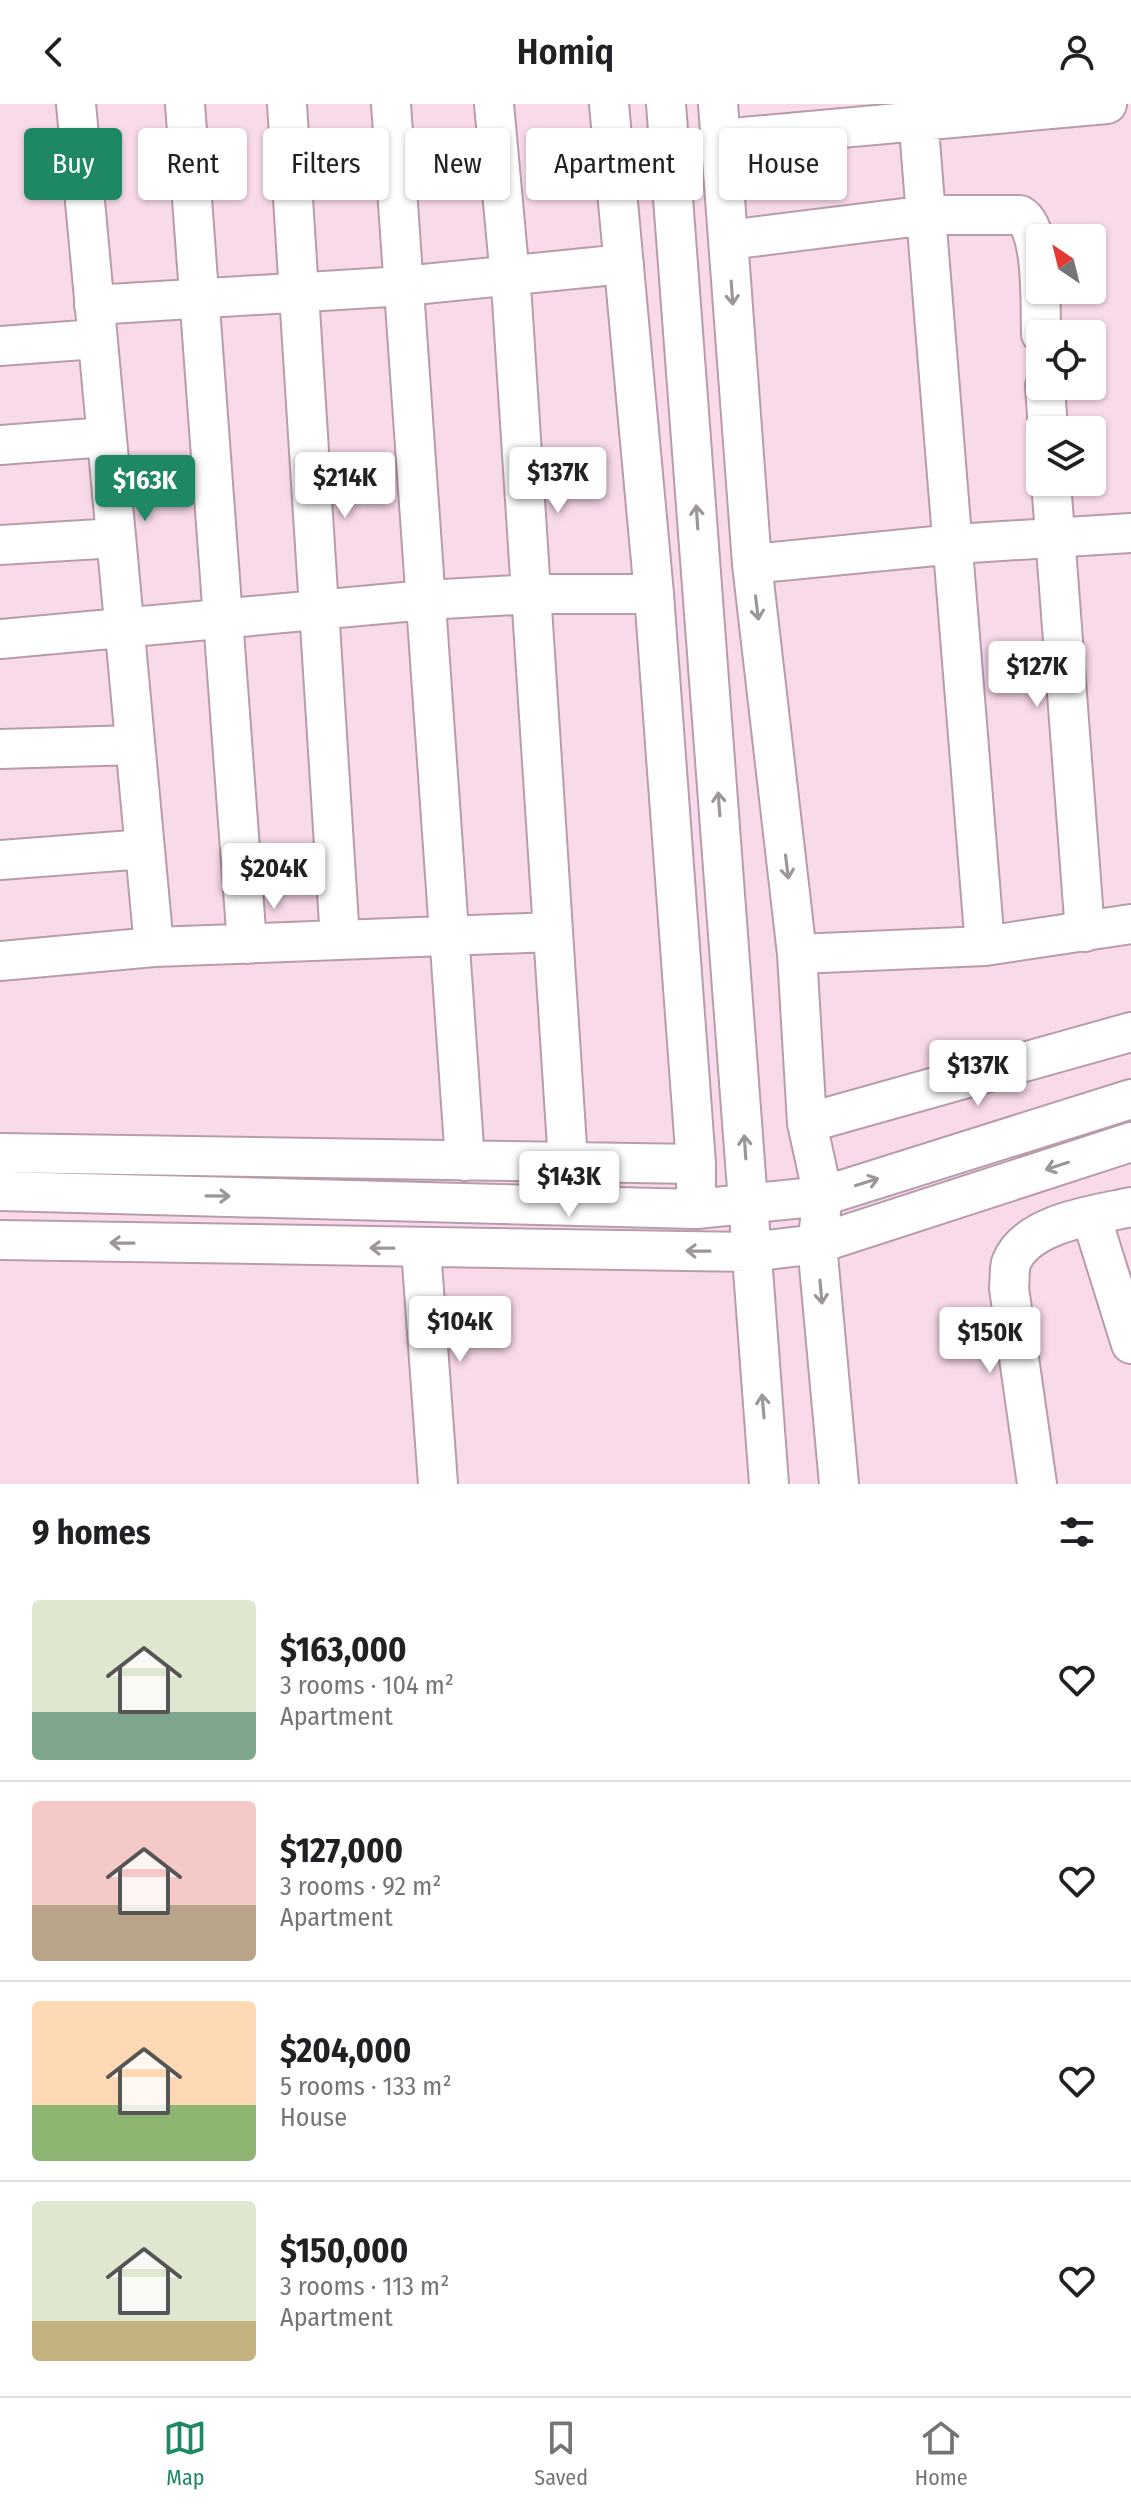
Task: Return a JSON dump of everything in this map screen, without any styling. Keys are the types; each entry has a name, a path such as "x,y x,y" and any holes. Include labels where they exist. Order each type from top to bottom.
{"street":[{"path":"76,104 154,947"},
{"path":"185,104 247,944"},
{"path":"287,104 340,940"},
{"path":"391,104 452,936 465,1161"},
{"path":"494,104 510,276 568,1162"},
{"path":"609,104 654,594 696,1164 696,1209"},
{"path":"666,104 769,1484"},
{"path":"839,1484 817,1244 823,1196 807,1123 797,954 752,564 720,121 1107,104"},
{"path":"918,114 985,946"},
{"path":"728,240 928,215 1020,215 1028,220 1035,236 1040,320"},
{"path":"0,346 200,300 404,286 624,264"},
{"path":"0,445 106,437"},
{"path":"1052,496 1085,932"},
{"path":"752,564 955,544 1131,533"},
{"path":"0,545 116,538"},
{"path":"0,639 426,600 532,594 654,594"},
{"path":"0,749 135,745"},
{"path":"0,860 145,849"},
{"path":"797,954 985,946 1131,924"},
{"path":"0,961 154,947 552,932"},
{"path":"807,1123 1131,1032"},
{"path":"0,1191 696,1209 749,1205 823,1196 1131,1099"},
{"path":"0,1240 750,1252 817,1244 1131,1142"},
{"path":"0,1153 696,1164"},
{"path":"1037,1484 1009,1288 1011,1263 1024,1243 1045,1231 1131,1207"},
{"path":"1091,1216 1131,1344"},
{"path":"421,1249 438,1484"}]}
